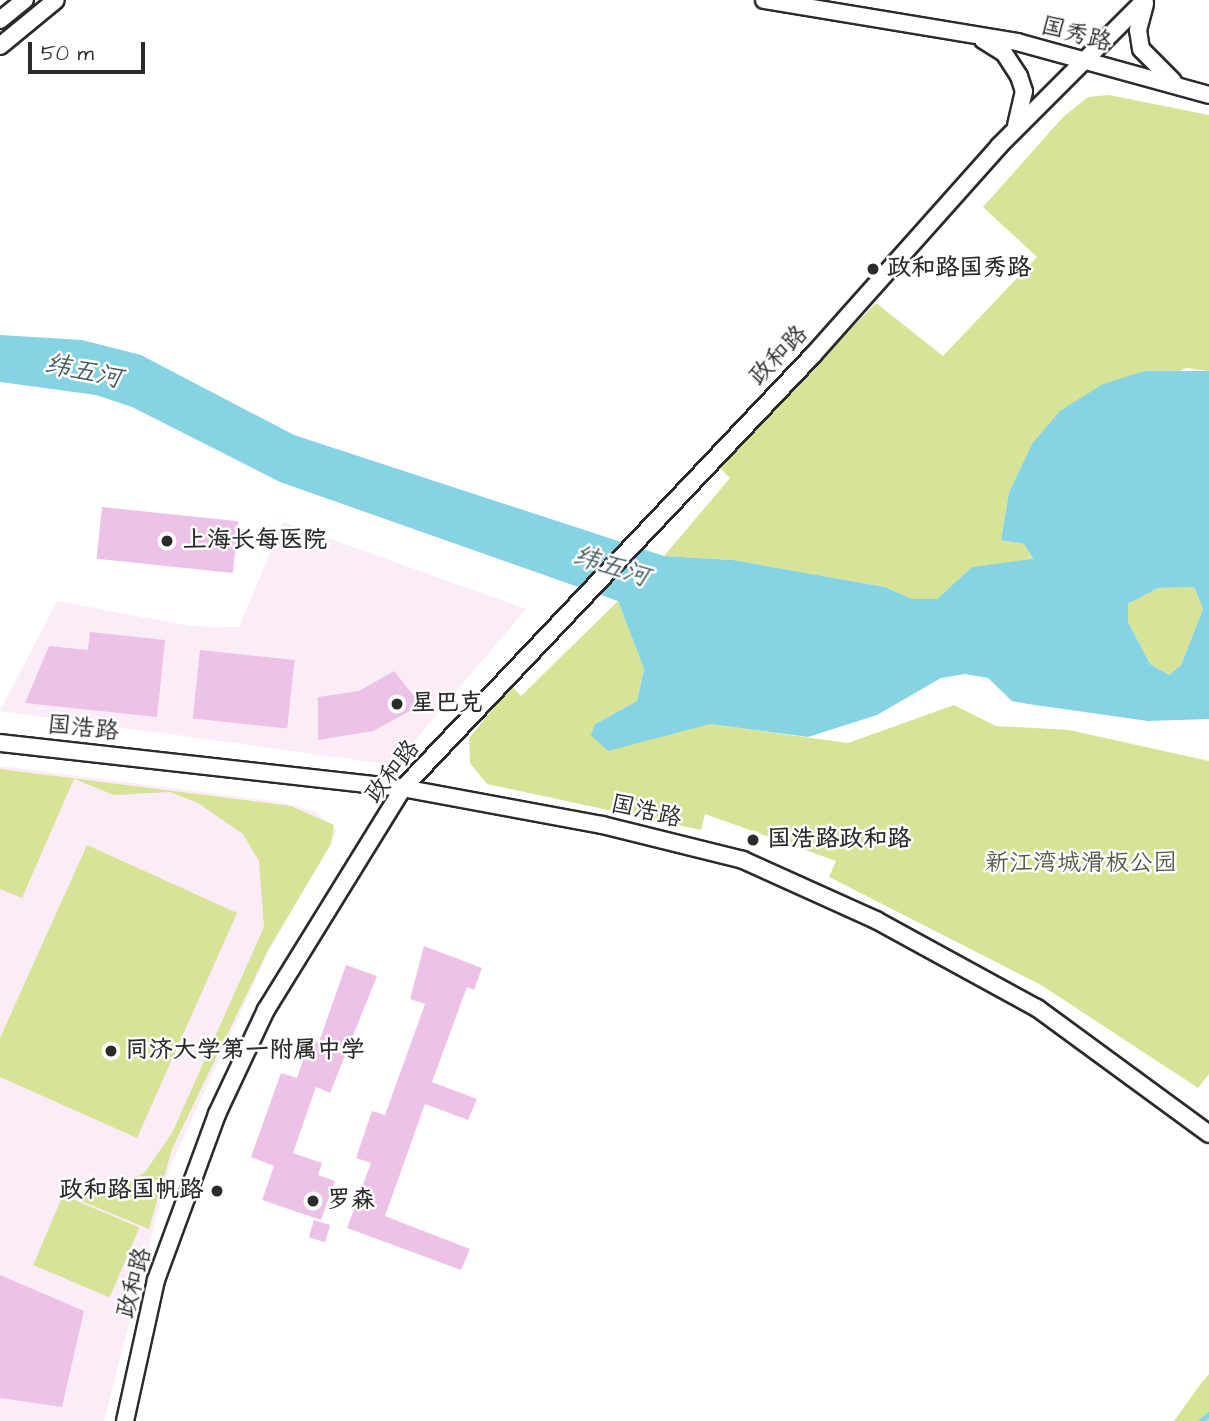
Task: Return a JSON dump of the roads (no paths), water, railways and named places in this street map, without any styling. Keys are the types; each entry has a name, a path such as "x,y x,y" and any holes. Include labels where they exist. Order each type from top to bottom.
{"street":[{"path":"0,20 25,0"},
{"path":"0,46 56,0"},
{"name":"国秀路","path":"764,0 975,35 1087,61 1209,95"},
{"name":"政和路","path":"999,146 1146,0"},
{"name":"政和路","path":"1146,0 1138,30 1141,49 1152,65 1188,89"},
{"name":"政和路","path":"125,1421 156,1280 217,1114 266,1010 403,788 650,523 813,355 1016,127 1024,91 1013,63 975,35"},
{"name":"国浩路","path":"0,743 403,788 602,825 743,860 876,920 1037,1008 1209,1134"}],"water":[{"name":"纬五河","path":"0,335 82,340 141,355 294,435 664,556 733,560 885,587 912,599 937,599 972,567 1033,559 1024,544 1001,540 1009,492 1032,444 1060,411 1103,384 1145,371 1209,371 1209,719 1148,721 1028,704 1012,701 988,678 965,674 941,678 877,715 808,737 710,724 608,751 591,735 595,724 637,701 644,669 618,601 280,482 132,407 96,395 0,382","holes":["1194,587 1203,609 1181,665 1169,675 1150,664 1128,622 1128,604 1158,588"]}],"waterway":[{"path":"1201,1421 1209,1414"}],"place":[{"name":"政和路国秀路","path":"873,269"},
{"name":"上海长每医院","path":"167,541"},
{"name":"星巴克","path":"397,704"},
{"name":"国浩路政和路","path":"753,840"},
{"name":"同济大学第一附属中学","path":"111,1051"},
{"name":"政和路国帆路","path":"217,1191"},
{"name":"罗森","path":"313,1201"}],"park label":[{"name":"新江湾城滑板公园","path":"1081,864"}]}
